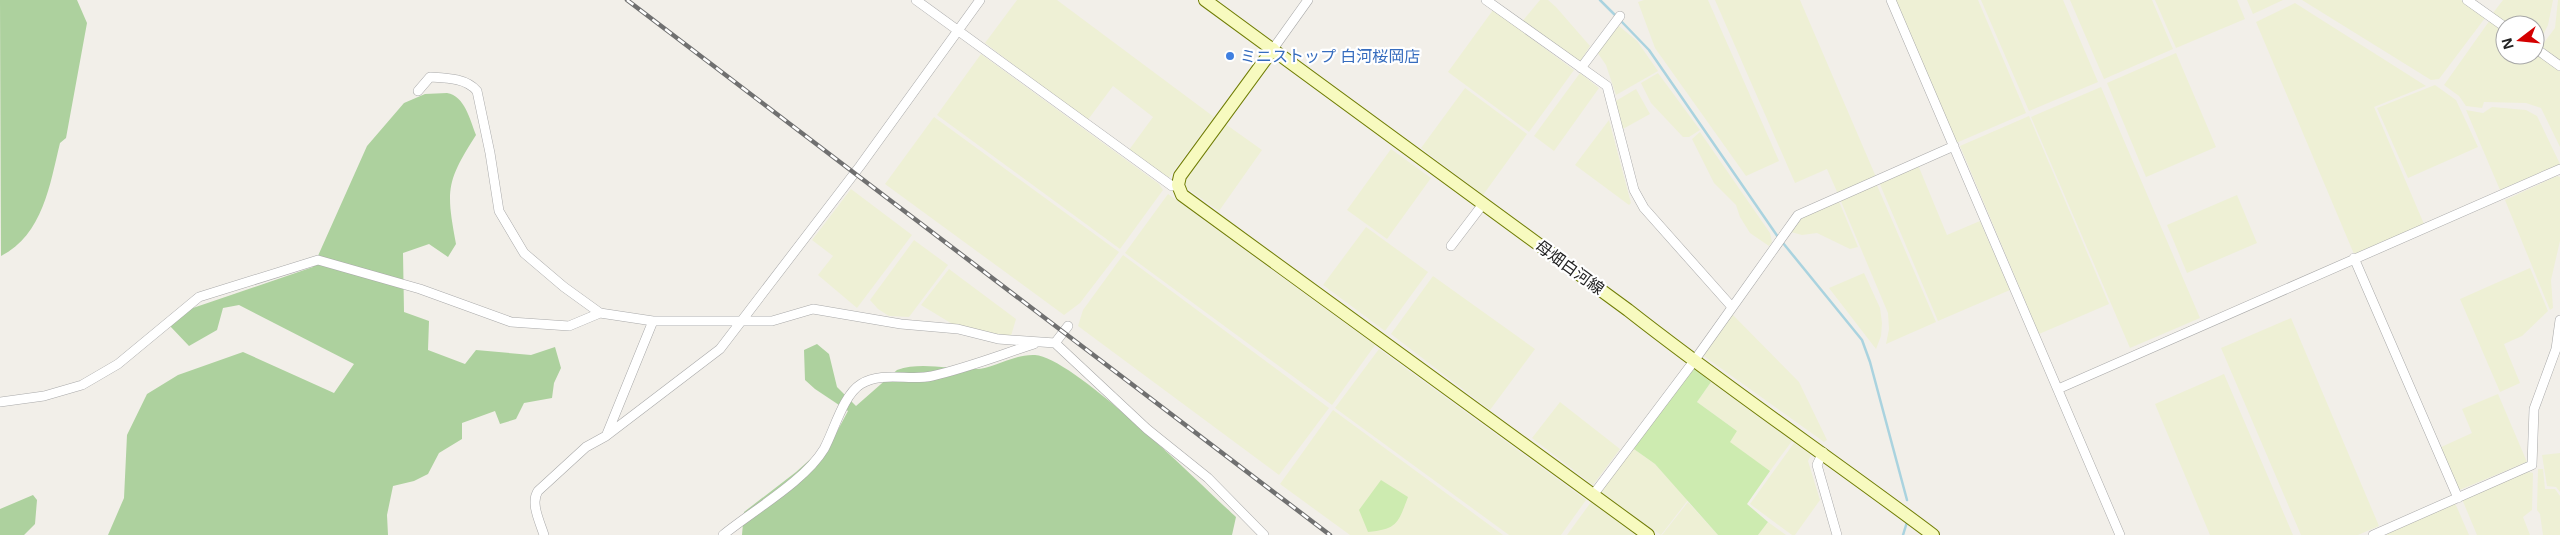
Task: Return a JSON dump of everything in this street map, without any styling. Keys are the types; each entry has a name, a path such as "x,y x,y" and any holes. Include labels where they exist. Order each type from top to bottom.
{"main road":[{"name":"母畑白河線","path":"1205,0 1628,310 1694,361 1823,452 1933,535"},
{"path":"1272,49 1180,176 1178,185 1182,195 1648,535"}],"street":[{"path":"916,0 1172,186 1178,185"},
{"path":"544,535 534,497 538,491 586,447 606,436 720,349 860,166 980,0"},
{"path":"1272,49 1308,0"},
{"path":"1486,0 1610,90 1634,190 1644,208 1652,221 1732,307"},
{"path":"1891,0 2120,535"},
{"path":"2467,0 2495,20"},
{"path":"1581,68 1620,16"},
{"path":"2545,55 2560,66"},
{"path":"418,91 430,77 449,78 472,86 476,91 490,153 499,211 524,253 564,287 600,313 653,321 772,321 813,309 900,324 958,329 998,339 1055,343 1147,429 1208,478 1264,535"},
{"path":"1593,495 1694,361 1798,215 1954,146"},
{"path":"2058,389 2560,169"},
{"path":"1451,246 1483,204"},
{"path":"2354,258 2458,498"},
{"path":"0,402 51,395 82,386 118,364 199,297 318,260 420,289 512,322 569,326 600,313"},
{"path":"2373,535 2532,465 2534,409 2556,349 2560,320"},
{"path":"606,436 653,321"},
{"path":"1055,343 1068,326"},
{"path":"723,535 810,467 824,449 842,409 862,383 883,377 930,376 1039,343"},
{"path":"1823,452 1816,464 1837,535"}],"green space":[{"path":"0,0 77,0 87,23 66,138 60,143 48,191 35,222 27,235 15,247 1,256"},
{"path":"1017,0 1057,0 1214,117 1167,180 1129,150 1153,117 1113,86 1087,121 985,43"},
{"path":"1540,0 1548,0 1556,7 1590,46 1581,60 1577,62 1521,23"},
{"path":"1644,0 1708,0 1779,161 1746,176 1655,48 1638,2"},
{"path":"1715,0 1800,0 1876,177 1838,194 1827,169 1795,183"},
{"path":"1895,0 1978,0 2026,113 1956,143"},
{"path":"1981,0 2063,0 2098,82 2029,111"},
{"path":"2070,0 2152,0 2173,49 2104,79"},
{"path":"2155,0 2237,0 2245,19 2176,48"},
{"path":"2247,0 2283,0 2253,14"},
{"path":"2302,0 2461,0 2485,18 2439,79 2431,80"},
{"path":"2503,0 2553,0 2545,31 2545,15 2496,15 2493,13"},
{"path":"2558,0 2560,0 2560,62 2545,52 2545,41 2555,28"},
{"path":"2295,3 2426,86 2374,107 2424,224 2354,254 2256,22"},
{"path":"1493,10 1574,70 1529,132 1448,72"},
{"path":"2490,20 2495,24 2495,65 2545,65 2545,60 2560,71 2560,147 2541,108 2526,103 2484,102 2482,108 2466,106 2459,96 2444,85"},
{"path":"1619,26 1637,41 1658,71 1616,95 1606,65 1597,52"},
{"path":"2176,53 2216,147 2146,177 2107,83"},
{"path":"981,54 1159,184 1163,190 1120,249 937,115"},
{"path":"1580,73 1599,88 1554,151 1534,136"},
{"path":"1658,73 1700,130 1689,137 1683,137 1651,103 1641,83"},
{"path":"2435,85 2456,100 2478,147 2408,178 2377,108"},
{"path":"2101,87 2200,318 2130,348 2031,117"},
{"path":"1465,88 1527,134 1483,195 1421,148"},
{"path":"1636,89 1650,114 1621,130 1614,102"},
{"path":"447,93 453,95 463,104 476,135 459,164 451,187 451,211 456,244 448,257 429,244 403,253 404,312 429,321 428,350 465,364 476,350 531,355 555,347 561,368 554,383 552,398 524,403 516,419 500,424 495,411 462,423 462,439 439,453 428,474 414,481 393,486 387,515 388,535 108,535 124,498 127,435 147,394 178,375 243,352 334,393 354,364 239,305 223,308 217,330 189,346 170,326 190,309 313,267 367,146 404,103 425,94"},
{"path":"2492,107 2526,110 2537,116 2560,164 2500,190 2466,110 2483,113"},
{"path":"2029,116 2109,304 2039,334 1960,146"},
{"path":"934,117 1119,252 1080,303 1064,315 885,184"},
{"path":"1609,120 1631,203 1629,205 1575,165"},
{"path":"1224,123 1262,150 1219,211 1185,187 1184,179"},
{"path":"1700,132 1770,233 1772,242 1769,246 1750,233 1740,217 1736,205 1714,183 1692,139"},
{"path":"1391,149 1431,178 1387,239 1347,210"},
{"path":"1918,165 1947,235 1980,221 2010,290 1938,321 1879,182"},
{"path":"2557,176 2560,177 2560,241 2551,280 2553,308 2550,310 2505,200"},
{"path":"1876,183 1936,322 1886,344 1889,329 1888,313 1840,199"},
{"path":"851,189 912,235 857,308 818,275 833,256 812,240"},
{"path":"1168,194 1375,345 1332,405 1125,253"},
{"path":"2237,195 2257,243 2187,273 2167,225"},
{"path":"1838,199 1858,247 1850,249 1817,233 1802,235 1791,232 1803,216"},
{"path":"1366,227 1428,272 1385,331 1323,285"},
{"path":"914,240 948,265 909,317 889,316 878,309 870,300"},
{"path":"1123,255 1329,408 1279,475 1078,326 1083,310"},
{"path":"2530,268 2548,311 2522,336 2504,344 2520,383 2500,392 2460,299"},
{"path":"949,269 1016,319 1011,336 982,332 954,325 921,305"},
{"path":"1864,273 1880,308 1881,336 1876,349 1829,288"},
{"path":"1433,276 1535,349 1490,410 1391,334"},
{"path":"1731,313 1799,382 1827,440 1824,442 1701,354"},
{"path":"2291,318 2379,526 2358,535 2301,535 2221,348"},
{"path":"817,344 829,354 837,387 856,406 897,370 907,367 926,366 976,369 989,367 1027,355 1035,355 1054,362 1107,399 1168,452 1236,517 1232,535 742,535 744,512 796,472 833,439 848,411 805,380 804,350"},
{"path":"1379,349 1586,500 1561,535 1509,535 1335,408"},
{"path":"1692,367 1711,382 1697,402 1737,431 1730,442 1770,471 1747,504 1768,522 1758,535 1718,535 1655,464 1631,447"},
{"path":"2224,374 2293,535 2210,535 2155,404"},
{"path":"1711,382 1792,441 1770,471 1729,442 1737,431 1697,402"},
{"path":"2498,394 2527,462 2457,491 2439,448 2472,433 2462,409"},
{"path":"1560,402 1620,449 1593,485 1532,438"},
{"path":"1333,410 1503,535 1350,535 1280,484"},
{"path":"1794,443 1811,455 1808,461 1820,500 1795,535 1792,535 1750,504"},
{"path":"1631,447 1655,464 1688,500 1661,535 1599,491"},
{"path":"2560,453 2560,492 2556,487 2547,486 2542,455"},
{"path":"2538,469 2543,469 2545,489 2555,489 2560,496 2560,535 2543,535 2540,514 2537,510"},
{"path":"2525,471 2533,473 2532,510 2523,517 2530,535 2477,535 2462,499"},
{"path":"1381,480 1408,497 1396,523 1386,529 1368,532 1359,510"},
{"path":"33,495 37,500 35,524 24,535 0,535 0,509"},
{"path":"1591,502 1636,535 1567,535"},
{"path":"1688,502 1718,535 1662,535"},
{"path":"2455,503 2469,535 2387,535 2386,532"},
{"path":"1768,522 1786,535 1758,535"}],"waterway":[{"path":"1600,0 1616,16"},
{"path":"1621,21 1649,50 1778,237"},
{"path":"1783,243 1862,340 1870,362 1907,500"},
{"path":"1903,535 1907,522"}],"railway":[{"path":"627,0 1330,535"}],"place":[{"name":"ミニストップ 白河桜岡店","path":"1230,56"}]}
